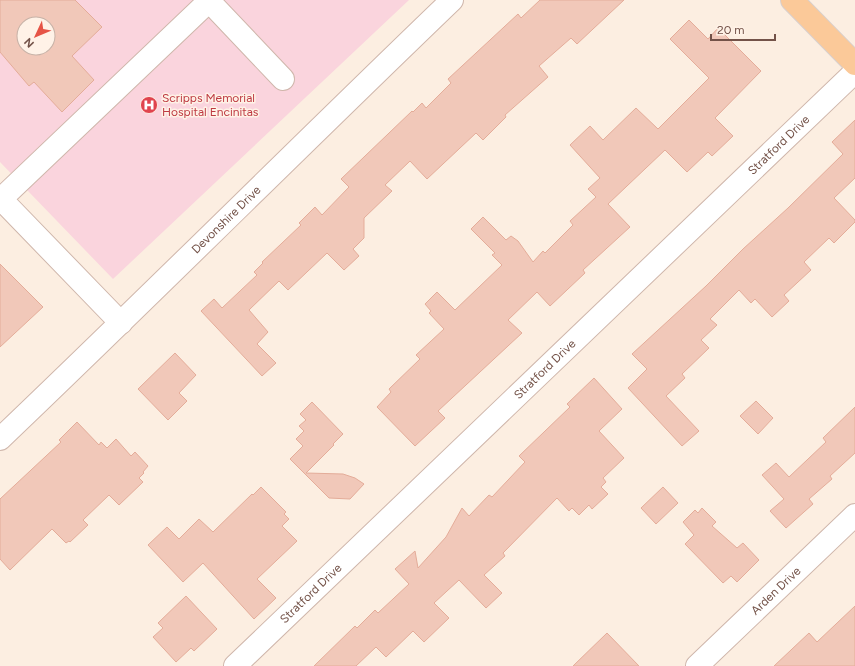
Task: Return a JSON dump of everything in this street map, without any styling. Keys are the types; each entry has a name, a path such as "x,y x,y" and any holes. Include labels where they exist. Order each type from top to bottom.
{"main road":[{"path":"792,0 855,64"}],"street":[{"path":"121,323 0,198 209,0 283,79"},
{"name":"Devonshire Drive","path":"0,439 452,0"},
{"name":"Stratford Drive","path":"235,666 855,72"},
{"name":"Arden Drive","path":"696,666 855,515"}],"shaded area":[{"name":"Scripps Memorial Hospital Encinitas","path":"0,0 409,0 113,279 0,162"}],"building":[{"path":"0,0 75,0 102,27 72,56 94,80 62,112 34,82 29,86 0,52"},
{"path":"540,0 624,0 577,44 571,38 539,66 548,77 505,115 506,117 483,140 476,133 427,179 410,161 385,185 392,191 364,218 364,238 353,249 359,256 344,270 327,253 288,290 279,281 249,310 268,332 257,344 276,363 262,376 201,311 214,299 222,308 257,275 254,272 263,263 262,262 301,225 299,223 315,207 322,215 349,187 341,179 412,111 413,112 422,103 426,108 451,83 448,79 518,14 521,18"},
{"path":"689,20 708,39 718,28 761,71 715,118 733,136 712,156 708,152 687,172 665,150 608,204 630,227 583,270 585,273 550,306 537,292 508,320 522,333 438,411 445,418 415,446 377,407 391,392 389,389 420,359 416,355 444,329 429,313 431,311 425,304 437,292 455,310 502,265 492,255 495,253 471,229 483,217 506,240 511,236 518,241 533,262 543,251 545,253 573,225 570,221 596,197 588,189 600,178 570,145 590,126 603,140 636,108 658,129 709,78 670,39"},
{"path":"855,120 855,178 834,198 855,220 855,222 834,243 829,238 804,262 811,270 784,295 789,301 772,317 755,299 751,303 739,290 710,319 717,325 701,340 709,348 682,374 685,378 666,396 699,431 682,446 628,388 647,369 632,354 706,286 843,154 832,142"},
{"path":"0,264 43,307 0,347"},
{"path":"175,353 196,375 179,393 187,401 168,420 138,389"},
{"path":"594,378 622,409 599,431 624,458 603,478 606,482 601,487 608,494 592,509 589,505 579,515 572,508 569,511 557,498 503,553 505,556 484,575 502,593 486,608 459,580 434,603 449,618 424,642 413,631 386,657 376,647 356,666 314,666 355,626 357,628 375,610 378,613 409,584 395,569 415,551 418,568 446,537 462,508 469,516 489,495 492,497 525,462 519,456 570,407 567,404"},
{"path":"756,401 773,418 758,434 740,416"},
{"path":"312,402 343,434 306,473 343,474 355,478 364,484 350,499 329,498 290,459 303,446 296,439 304,431 299,426 306,420 300,414"},
{"path":"855,407 855,453 830,476 832,479 809,499 813,504 786,528 770,511 784,499 762,475 776,463 789,477 826,442 823,438"},
{"path":"77,422 99,445 101,442 107,448 116,439 131,456 135,452 148,466 139,478 143,482 119,505 109,495 83,520 88,525 70,542 69,541 66,543 52,529 10,570 0,559 0,499 61,442 59,440"},
{"path":"261,487 286,512 284,514 289,519 282,526 297,541 257,579 276,598 254,619 203,563 183,582 148,545 167,527 179,539 199,519 213,532"},
{"path":"663,487 678,503 656,524 641,508"},
{"path":"702,508 716,522 712,526 737,548 743,543 759,560 737,582 731,576 723,583 685,544 694,535 683,522 695,510 698,513"},
{"path":"186,596 217,629 194,651 191,648 176,662 153,637 163,628 158,623"},
{"path":"855,606 855,666 774,666 809,633 817,642"},
{"path":"607,633 639,666 573,666"}],"place":[{"name":"Scripps Memorial Hospital Encinitas","path":"149,105"}]}
